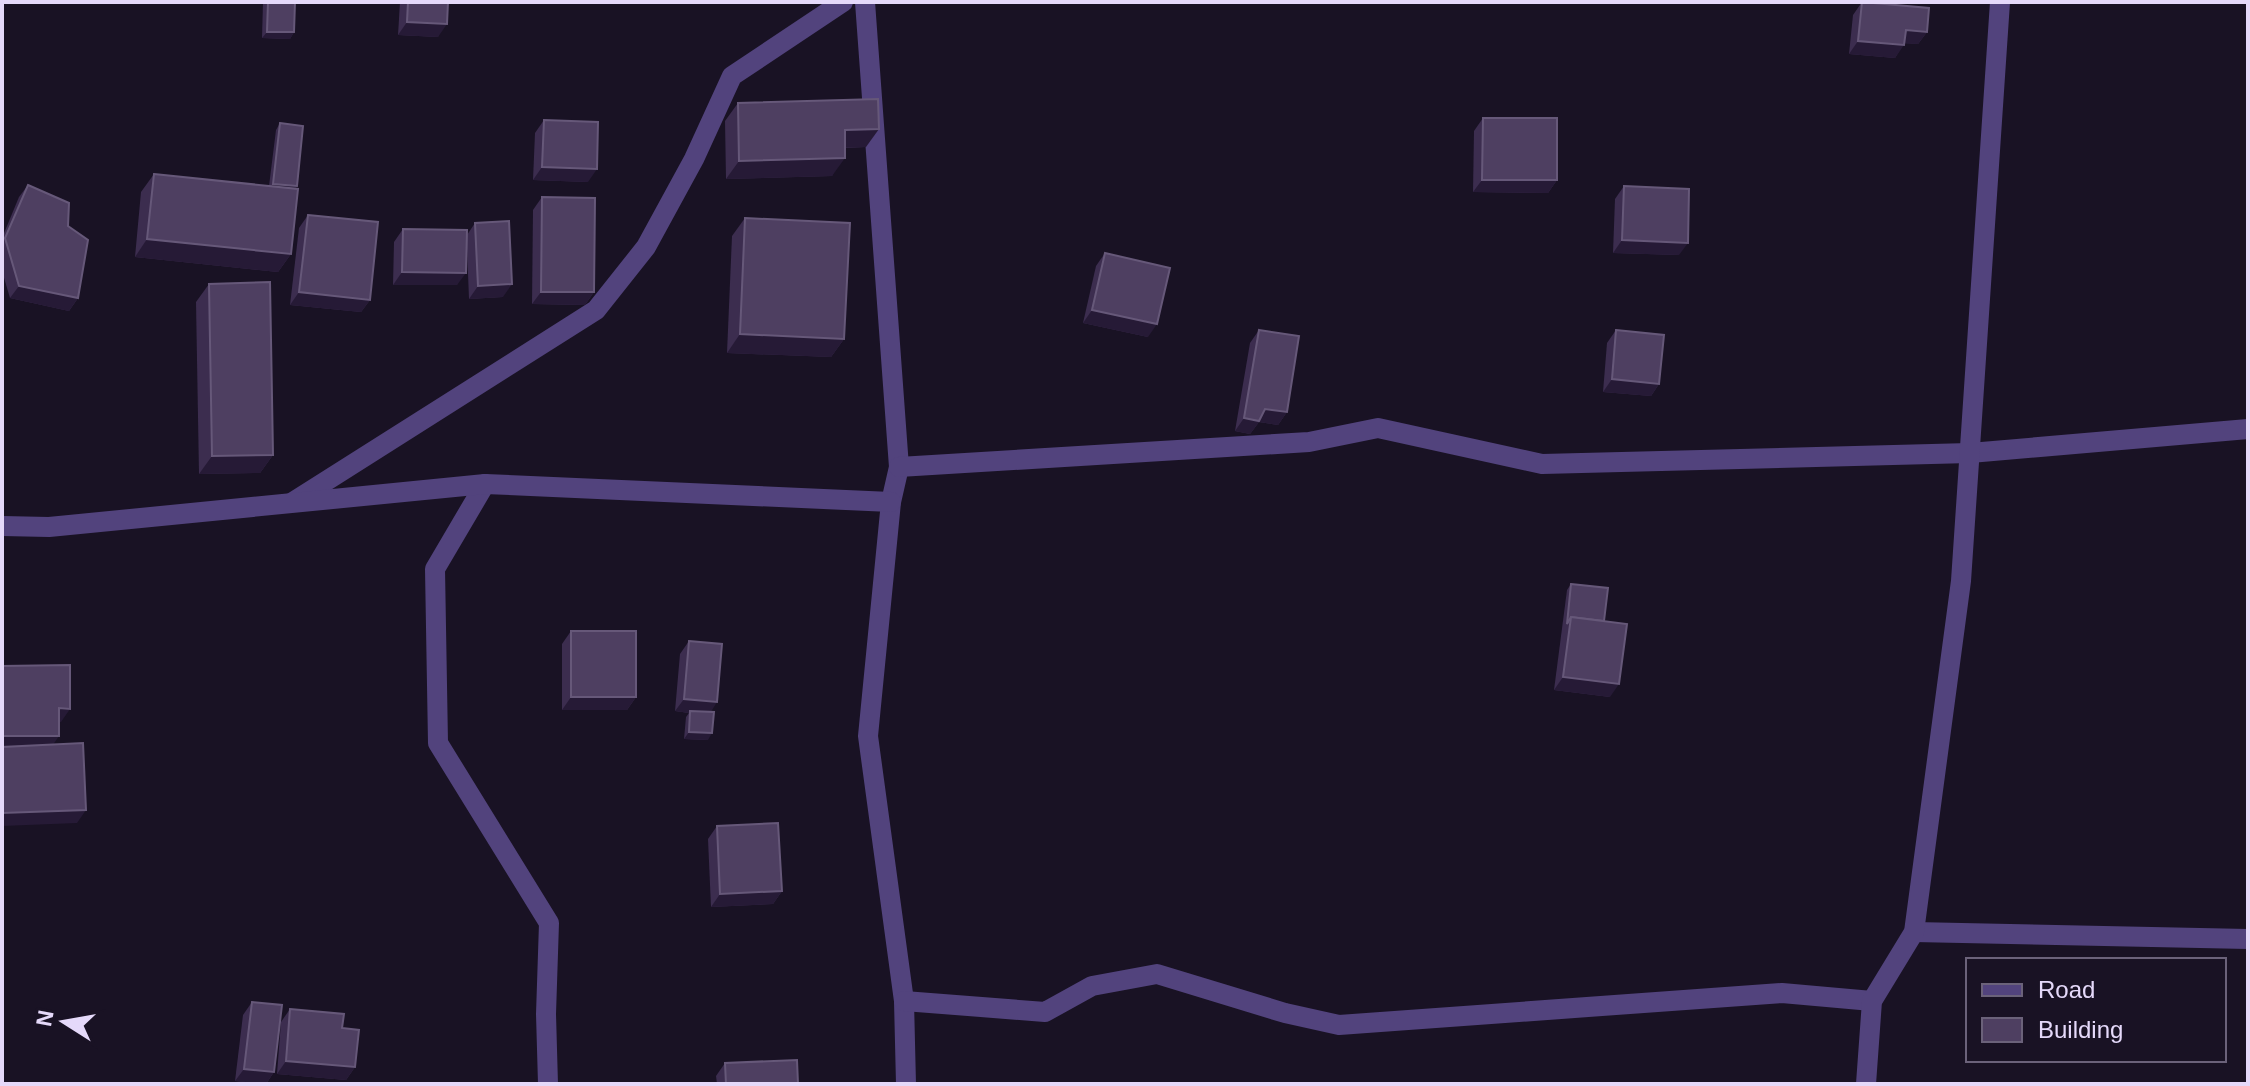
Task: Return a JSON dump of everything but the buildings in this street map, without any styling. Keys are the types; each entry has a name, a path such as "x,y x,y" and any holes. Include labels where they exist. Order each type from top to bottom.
{"street":[{"path":"289,504 596,310 646,247 694,159 732,76 843,2"},
{"path":"865,2 899,467 891,502 868,736 904,1001 906,1084"},
{"path":"1866,1084 1872,1001 1914,932 1961,581 2000,2"},
{"path":"899,467 1309,442 1378,428 1542,464 1970,453 2248,429"},
{"path":"485,484 435,569 438,743 549,923 546,1014 548,1084"},
{"path":"2,526 49,527 485,484 891,502"},
{"path":"1914,932 2248,939"},
{"path":"904,1001 1045,1012 1092,986 1157,974 1285,1013 1339,1025 1782,993 1872,1001"}]}
